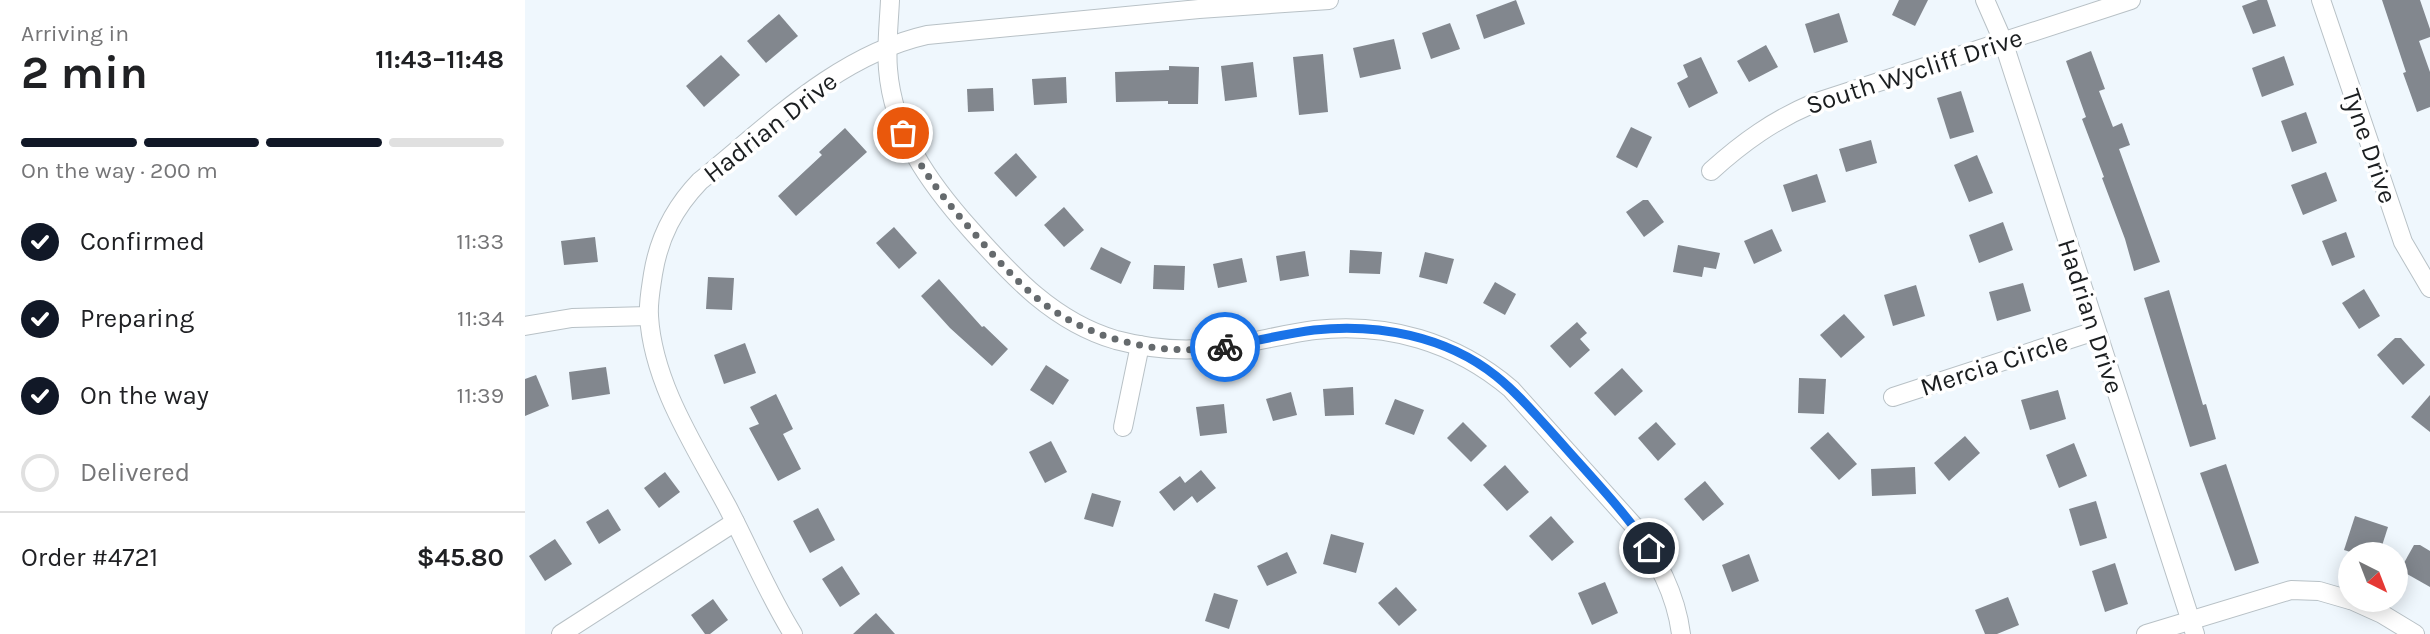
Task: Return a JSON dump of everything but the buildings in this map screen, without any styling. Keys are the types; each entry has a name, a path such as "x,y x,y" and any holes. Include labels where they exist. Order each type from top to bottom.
{"street":[{"path":"890,0 890,85 903,133 927,178 1017,281 1039,300 1059,314 1093,331 1140,345 1167,349 1220,347 1314,330 1363,329 1405,334 1445,346 1495,375 1511,389 1634,526 1660,567 1674,600 1682,634"},
{"name":"Hadrian Drive","path":"793,634 677,411 658,365 649,316 656,254 667,226 684,198 700,181 833,76 888,47 927,35 1199,9 1329,0"},
{"name":"Hadrian Drive","path":"1985,0 2003,41 2193,627"},
{"name":"South Wycliff Drive","path":"1711,171 1754,134 1790,113 1814,103 2131,0"},
{"name":"Tyne Drive","path":"2321,0 2403,242 2430,288"},
{"path":"525,326 572,317 649,316"},
{"name":"Mercia Circle","path":"1893,397 2095,331"},
{"path":"1122,427 1140,345"},
{"path":"561,634 736,522"},
{"path":"2146,634 2193,627 2291,590 2319,591 2338,596"},
{"path":"2378,612 2415,634"}],"way so far":[{"path":"903,133 927,178 957,214 1017,281 1059,314 1093,331 1140,345 1167,349 1225,347"}],"route":[{"path":"1225,347 1314,330 1339,329 1383,330 1445,346 1480,365 1511,389 1617,506 1649,548"}]}
